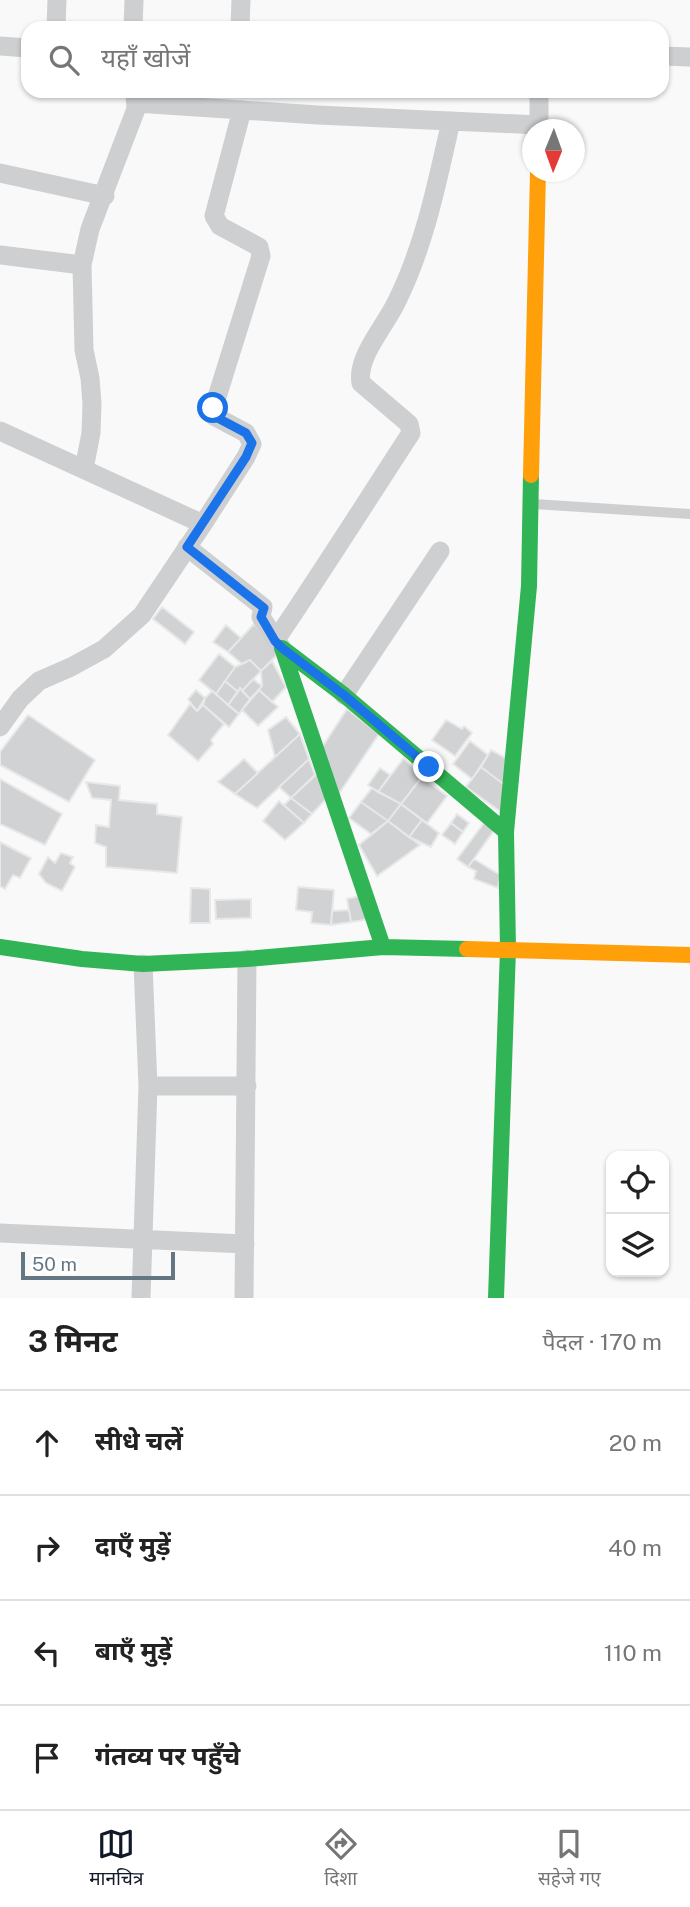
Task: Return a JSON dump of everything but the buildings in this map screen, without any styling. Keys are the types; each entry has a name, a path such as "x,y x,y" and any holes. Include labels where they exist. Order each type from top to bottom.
{"street":[{"path":"56,21 57,0"},
{"path":"133,21 134,0"},
{"path":"240,0 240,21"},
{"path":"0,46 21,48"},
{"path":"669,56 690,57"},
{"path":"84,469 91,433 92,404 84,350 82,265 90,229 136,109 136,98"},
{"path":"144,98 242,110 522,126"},
{"path":"539,98 539,119"},
{"path":"0,727 20,699 38,681 104,649 142,615 246,457 252,443 246,433 212,413 261,256 259,247 220,226 214,216 242,110"},
{"path":"278,644 378,481 411,433 409,424 360,383 359,374 366,356 397,302 425,234 451,121"},
{"path":"0,173 104,196"},
{"path":"496,1298 508,949 506,832 529,586 538,182"},
{"path":"0,255 82,265"},
{"path":"0,431 203,524"},
{"path":"187,547 264,608 261,617 278,644 383,947"},
{"path":"344,695 440,551"},
{"path":"278,644 344,695 506,832"},
{"path":"0,947 82,959 143,964 247,959 383,947 690,956"},
{"path":"244,1298 247,959"},
{"path":"141,1298 148,1086 143,964"},
{"path":"148,1086 247,1086"},
{"path":"0,1233 245,1244"}],"lane":[{"path":"530,504 690,514"}],"traffic: fast":[{"path":"496,1298 508,949 506,832 529,586 531,475"},
{"path":"383,947 282,648 344,695 506,832"},
{"path":"0,947 82,959 143,964 247,959 383,947 467,949"}],"traffic: slow":[{"path":"531,475 538,182"},
{"path":"467,949 690,955"}],"route":[{"path":"213,408 214,416 246,433 252,443 246,457 187,547 264,608 261,617 282,648 344,695 429,767"}]}
